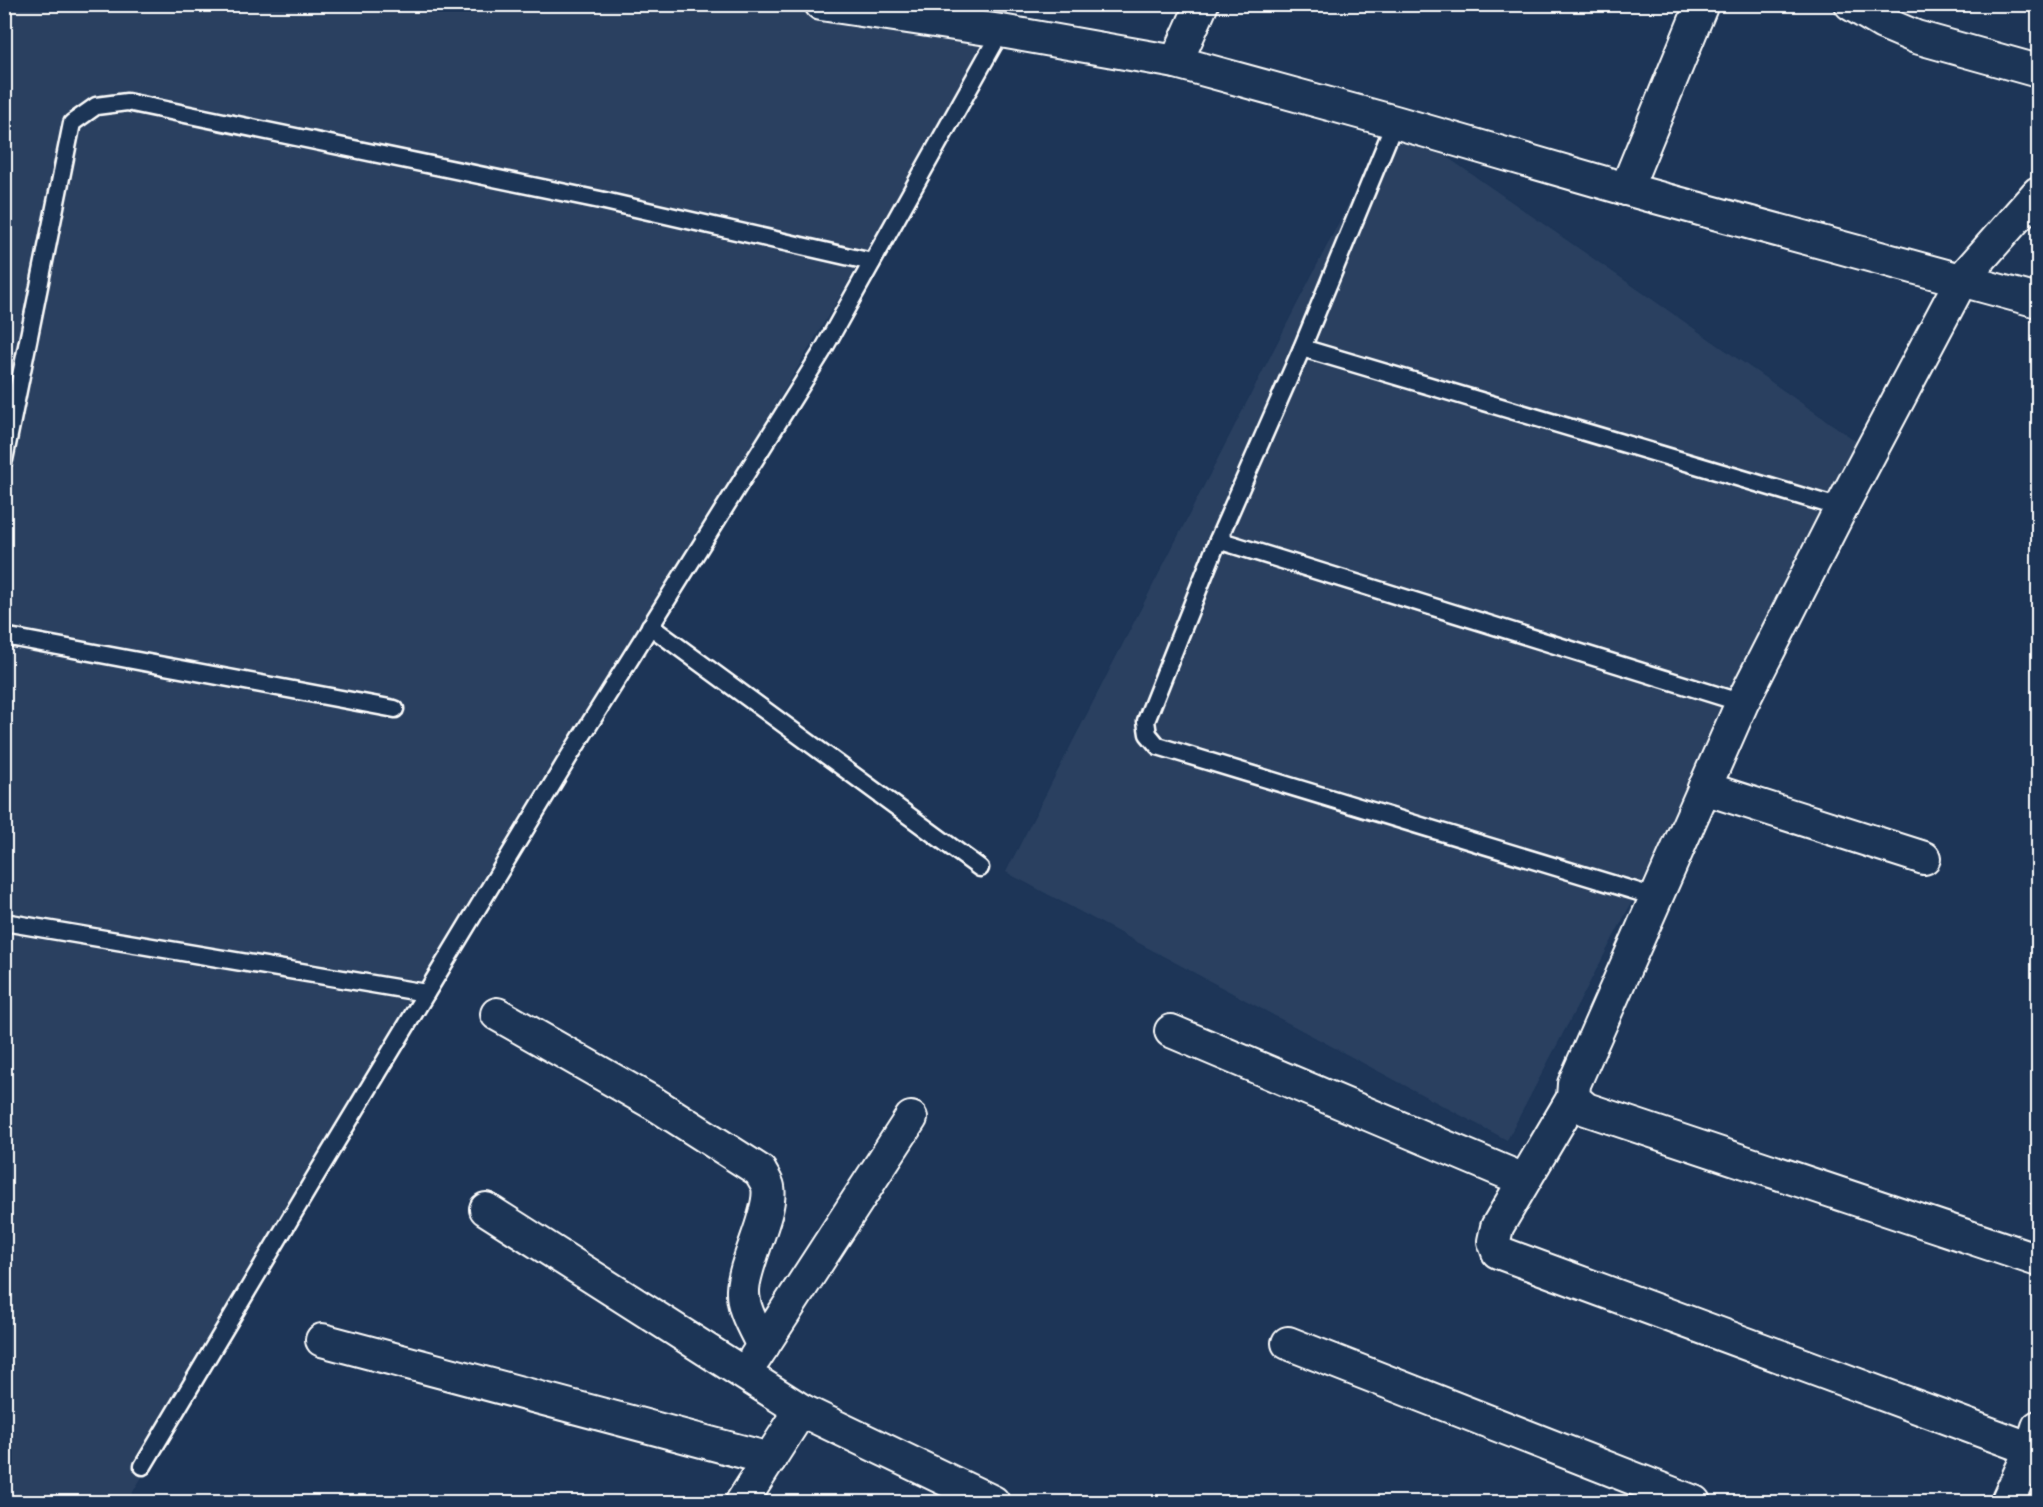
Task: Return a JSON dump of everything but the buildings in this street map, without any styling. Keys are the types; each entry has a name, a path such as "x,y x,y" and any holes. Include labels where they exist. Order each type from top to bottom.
{"street":[{"path":"821,4 1001,31 1176,62 1626,189 2038,301"},
{"path":"1176,62 1202,4"},
{"path":"1626,189 1702,4"},
{"path":"1851,4 1882,23 1916,37 2038,71"},
{"path":"2017,1500 2035,1438 1498,1252 1494,1241 1497,1227 1573,1098 1574,1084 1742,702 1841,508 1962,279 2038,193"},
{"path":"1704,788 1924,858"},
{"path":"496,1014 655,1104 760,1171 768,1186 768,1201 742,1291 744,1305 764,1346"},
{"path":"1171,1031 1524,1180"},
{"path":"1573,1098 1586,1109 2038,1260"},
{"path":"745,1374 911,1118"},
{"path":"486,1209 801,1410 993,1503"},
{"path":"322,1340 770,1459"},
{"path":"1288,1343 1694,1503"},
{"path":"742,1503 801,1410"}],"lane":[{"path":"144,1466 426,993 650,626 822,352 1001,31"},
{"path":"4,460 72,123 96,106 127,102 600,200 872,262"},
{"path":"1395,122 1302,348 1218,540 1146,721 1148,734 1158,746 1655,897"},
{"path":"1302,348 1841,508"},
{"path":"1218,540 1742,702"},
{"path":"650,626 980,868"},
{"path":"4,636 395,709"},
{"path":"4,922 426,993"}],"shaded area":[{"path":"5,5 1012,5 127,1502 5,1502"},
{"path":"1392,119 1869,450 1507,1140 1006,872"}]}
